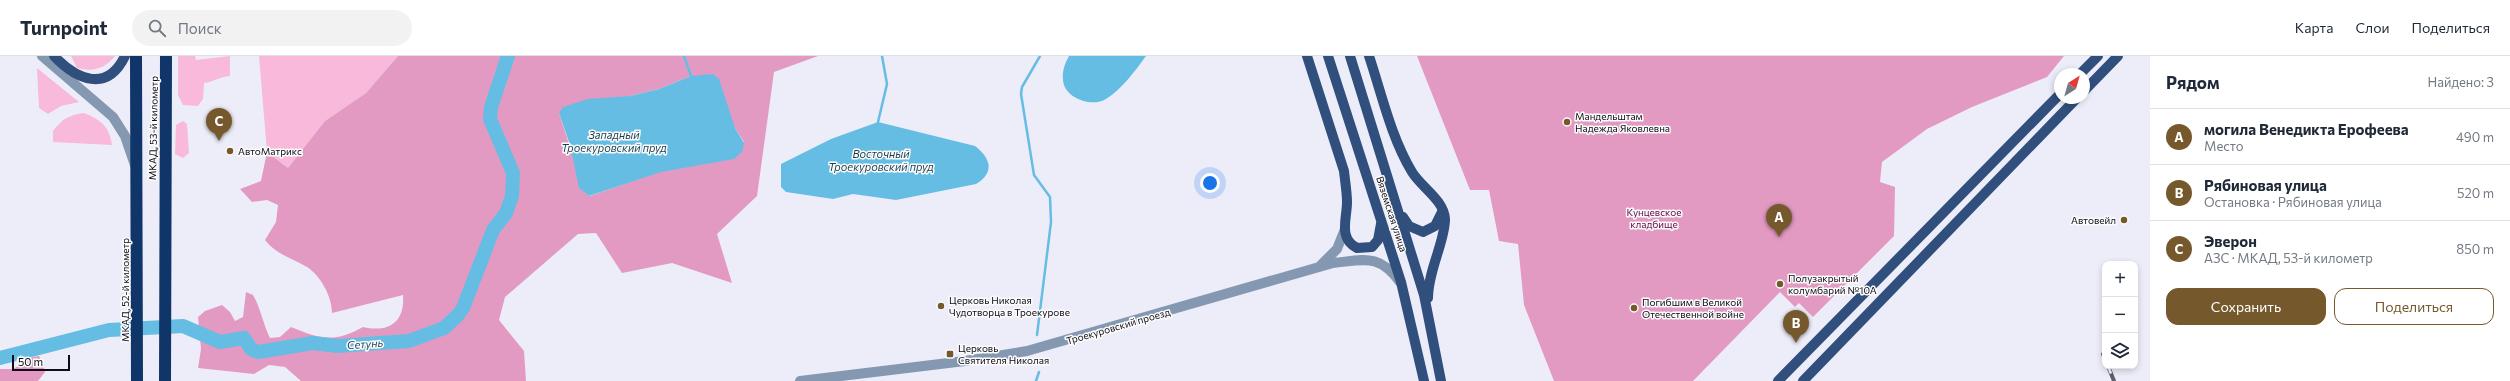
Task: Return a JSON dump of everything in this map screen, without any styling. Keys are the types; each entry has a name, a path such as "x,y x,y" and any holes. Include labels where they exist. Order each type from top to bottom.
{"highway":[{"name":"МКАД, 53-й километр","path":"136,56 137,199"},
{"name":"МКАД, 53-й километр","path":"165,381 166,310 164,201 166,56"},
{"name":"МКАД, 52-й километр","path":"137,199 137,381"}],"main road":[{"path":"54,56 69,70 91,79 107,77 114,73 126,56"},
{"path":"1307,56 1347,188 1346,235 1363,249 1372,247 1380,235 1382,219"},
{"name":"Вяземская улица","path":"1328,56 1382,219 1401,282 1424,381"},
{"name":"Вяземская улица","path":"1350,56 1400,213 1427,310 1441,381"},
{"path":"1370,56 1398,144 1405,161 1414,176 1443,210 1444,228 1430,271 1427,310"},
{"path":"2086,68 2098,56"},
{"path":"2090,85 2118,56"},
{"path":"1778,381 2054,100"},
{"path":"1803,381 2071,104"},
{"path":"1400,213 1409,226 1423,232 1435,226 1443,210"}],"street":[{"path":"42,56 113,117 125,136 137,172"},
{"path":"1346,235 1359,253 1388,267 1401,282"},
{"path":"1333,263 1342,254 1346,235"},
{"path":"1317,268 1333,255 1346,235"},
{"path":"1333,263 1372,247"},
{"name":"Троекуровский проезд","path":"800,381 970,361 1027,351 1333,263 1375,260"}],"shaded area":[{"path":"71,56 115,56 103,67 89,70 77,68"},
{"path":"178,56 195,56 196,60 230,56 230,76 204,83 203,99 198,106 183,105 178,95"},
{"path":"259,56 398,56 366,93 325,121 288,168 267,152"},
{"path":"37,68 79,102 61,106 48,114 39,108"},
{"path":"84,113 103,124 109,133 112,145 53,142 53,131 60,123 70,116"},
{"path":"183,121 187,124 189,153 183,158 175,154 176,125"}],"green space":[{"path":"398,56 818,56 774,72 757,196 717,234 732,283 672,263 622,273 596,233 578,234 505,297 499,320 524,351 526,381 301,381 285,367 269,365 254,374 198,368 201,349 198,317 205,311 222,305 230,312 235,321 243,317 246,292 253,295 270,338 280,337 291,327 327,338 336,337 353,332 363,327 388,327 398,319 403,304 403,295 332,313 332,307 328,294 317,276 307,267 285,256 265,240 276,222 278,205 267,200 252,202 240,189 261,181 267,152 288,168 325,121 366,93","holes":["691,76 735,128 744,142 590,196 585,193 559,113 659,89"]},
{"name":"Кунцевское кладбище","path":"1417,56 2064,56 2047,77 1972,107 1927,129 1882,162 1880,182 1895,187 1894,236 1813,317 1799,303 1795,307 1780,292 1693,381 1554,381 1524,305 1518,244 1499,241 1489,190 1470,190"},
{"path":"39,356 45,372 38,381 0,381 0,369 13,369 33,357"}],"water":[{"path":"1069,56 1146,56 1128,79 1112,95 1100,102 1087,102 1073,96 1068,92 1065,86 1063,80 1063,70"},
{"name":"Западный Троекуровский пруд","path":"713,74 719,79 735,128 744,143 742,152 734,159 661,172 589,196 579,188 570,145 559,113 563,107 588,99 630,96 659,89 691,76"},
{"name":"Восточный Троекуровский пруд","path":"878,122 975,146 985,155 989,165 986,175 976,184 896,200 853,194 833,199 786,192 781,187 781,164 831,139"}],"waterway":[{"name":"Сетунь","path":"0,358 109,330 183,326 220,342 244,338 251,349 258,352 313,343 337,346 409,341 444,328 463,308 493,230 506,213 512,196 513,173 490,119 491,107 508,56"},
{"path":"684,56 691,76"},
{"path":"878,122 887,84 882,56"},
{"path":"1037,335 1051,222 1050,197 1034,175 1021,94 1022,87 1040,56"},
{"path":"1036,381 1039,372"}],"railway":[{"path":"2109,369 2114,381"}],"place":[{"name":"Мандельштам Надежда Яковлевна","path":"1567,122"},
{"name":"Эверон","path":"219,141"},
{"name":"АвтоМатрикс","path":"230,151"},
{"name":"Автовейл","path":"2124,220"},
{"name":"могила Венедикта Ерофеева","path":"1779,237"},
{"name":"Полузакрытый колумбарий №10А","path":"1780,284"},
{"name":"Церковь Николая Чудотворца в Троекурове","path":"941,306"},
{"name":"Погибшим в Великой Отечественной войне","path":"1634,308"},
{"name":"Рябиновая улица","path":"1796,343"},
{"name":"Церковь Святителя Николая","path":"950,354"}]}
